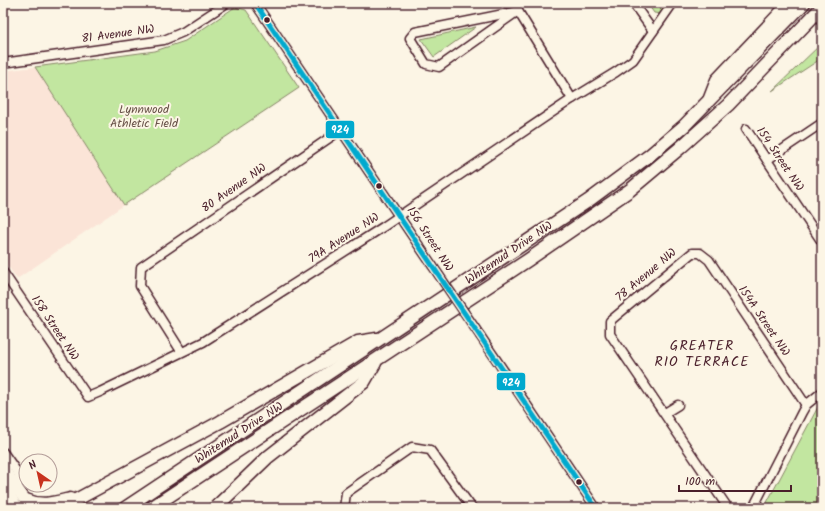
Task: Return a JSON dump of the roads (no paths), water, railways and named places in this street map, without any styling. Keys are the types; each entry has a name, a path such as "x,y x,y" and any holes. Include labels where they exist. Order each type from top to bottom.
{"highway":[{"path":"708,103 717,80 790,3"},
{"name":"Whitemud Drive NW","path":"125,508 588,201 650,155 708,103 804,3"},
{"name":"Whitemud Drive NW","path":"151,508 579,226 630,190 728,105 822,7"},
{"path":"61,508 213,426 358,342 382,338"},
{"path":"215,508 268,457 364,382 376,360"},
{"path":"22,506 44,505 81,496"}],"main road":[{"path":"3,468 10,492"},
{"path":"3,484 22,506"}],"street":[{"name":"81 Avenue NW","path":"3,63 164,40 183,32 228,3"},
{"name":"156 Street NW","path":"255,3 596,508"},
{"path":"633,3 653,31"},
{"name":"79A Avenue NW","path":"88,397 181,351 203,342 400,216 572,99 633,60 673,3"},
{"path":"518,7 439,67 426,64 410,38 415,32 518,7"},
{"path":"518,7 572,99"},
{"path":"767,160 822,123"},
{"name":"154 Street NW","path":"746,129 822,242"},
{"name":"80 Avenue NW","path":"181,351 140,286 141,267 341,130"},
{"name":"78 Avenue NW","path":"665,413 610,334 610,321 692,253 700,253"},
{"name":"154A Street NW","path":"700,253 709,260 806,405"},
{"name":"158 Street NW","path":"3,272 88,397"},
{"path":"754,508 806,405 822,392"},
{"path":"678,405 665,413 728,508"},
{"path":"344,508 346,493 412,447 430,450 472,508"},
{"path":"3,452 19,475 10,492"}],"district":[{"name":"GREATER RIO TERRACE","path":"702,354"}],"park label":[{"name":"Lynnwood Athletic Field","path":"144,116"}]}
